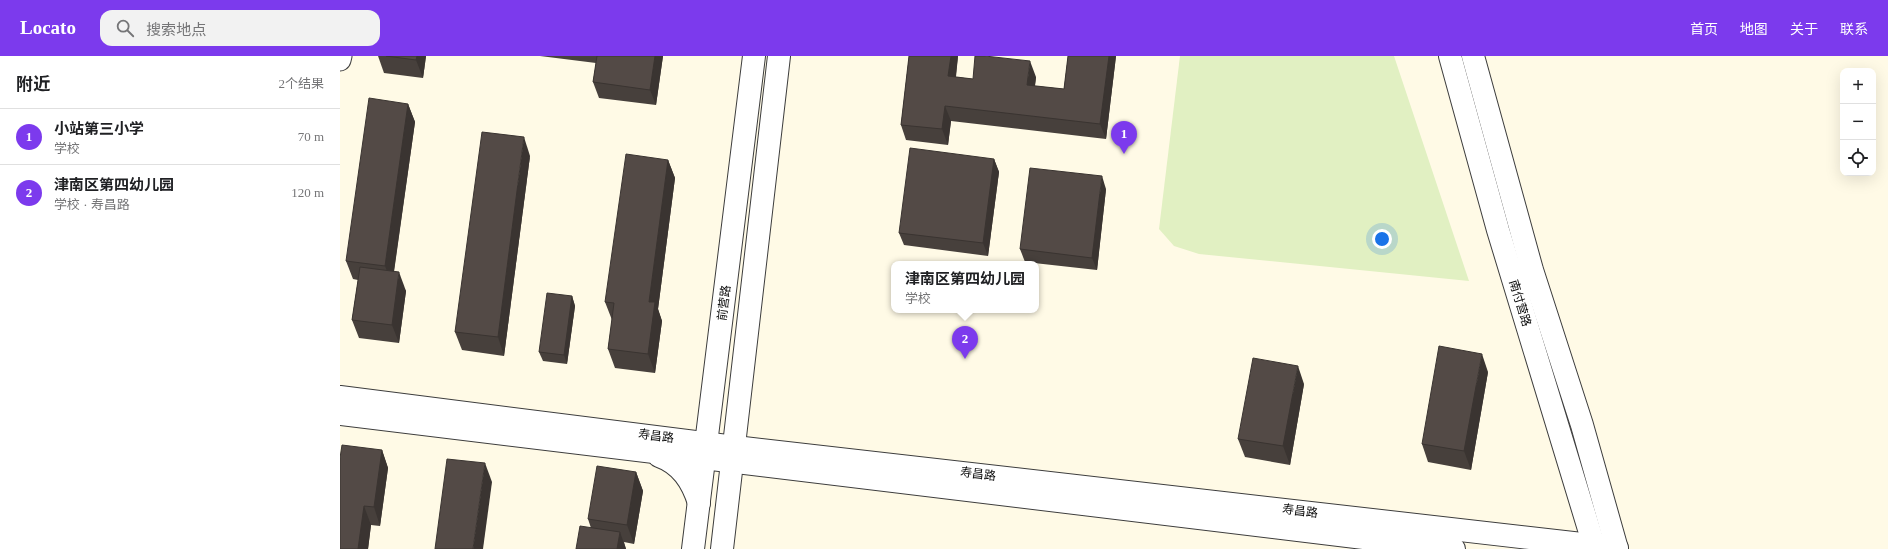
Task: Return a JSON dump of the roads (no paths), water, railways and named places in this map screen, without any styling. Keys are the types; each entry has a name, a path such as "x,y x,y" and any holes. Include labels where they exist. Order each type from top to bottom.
{"street":[{"name":"前营路","path":"693,549 754,56"},
{"path":"722,549 779,56"},
{"name":"南付营路","path":"1450,56 1498,230 1594,547"},
{"name":"南付营路","path":"1473,56 1532,270 1582,425 1617,548"},
{"name":"寿昌路","path":"340,397 654,444 704,456 734,455 1594,547 1617,548"},
{"name":"寿昌路","path":"340,414 654,444"},
{"path":"654,444 664,458 681,469 692,484 699,503"},
{"name":"寿昌路","path":"734,455 1454,549"},
{"path":"704,456 721,484 727,507"}],"place":[{"name":"小站第三小学","path":"1124,154"},
{"name":"津南区第四幼儿园","path":"965,359"}]}
